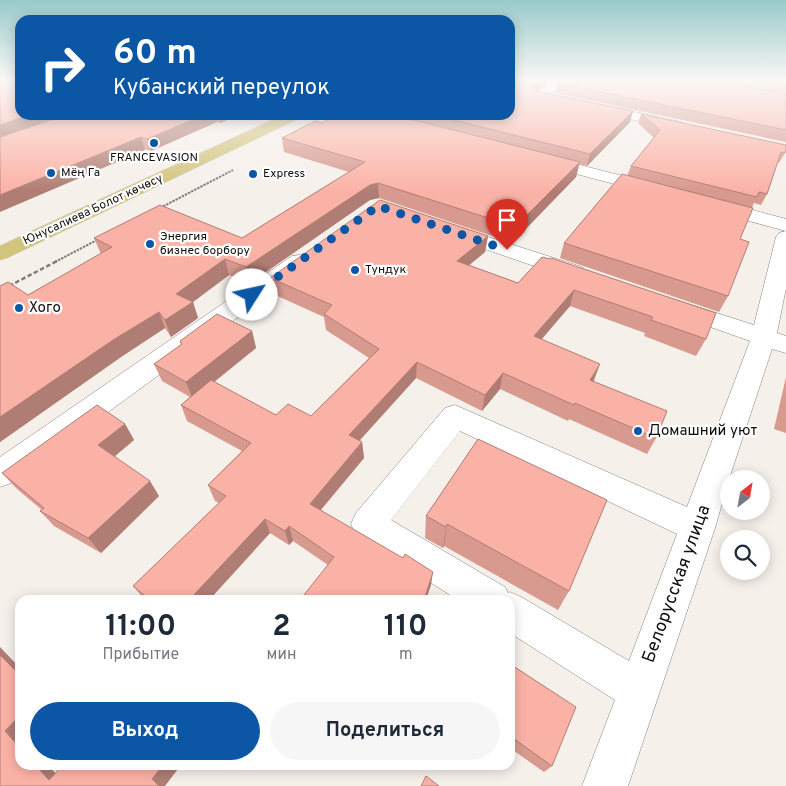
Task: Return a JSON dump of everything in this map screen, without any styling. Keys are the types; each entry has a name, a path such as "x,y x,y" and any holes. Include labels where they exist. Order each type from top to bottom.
{"main road":[{"name":"Юнусалиева Болот көчөсү","path":"0,254 284,120"}],"street":[{"path":"642,118 691,128"},
{"path":"522,155 666,193"},
{"path":"696,201 786,225"},
{"path":"435,225 594,280"},
{"name":"Белорусская улица","path":"605,786 698,528 775,341 786,237"},
{"path":"0,474 322,246"},
{"path":"660,302 775,341"},
{"path":"484,595 368,524 455,416 698,528"},
{"path":"515,614 639,690"}],"path":[{"path":"156,210 234,170"},
{"path":"9,286 104,237"}],"building":[{"path":"0,118 15,118 15,120 0,125"},
{"path":"626,118 590,154 454,120"},
{"path":"645,118 658,118 786,145 785,153 781,152 767,194 759,192 757,197 631,166 660,130"},
{"path":"726,118 786,118 786,130"},
{"path":"51,120 192,120 147,139 141,137 0,195 0,137"},
{"path":"327,120 414,120 580,162 517,225 506,221 504,223 378,183 370,185 246,267 225,259 176,294 193,302 165,320 159,312 113,340 0,417 0,286 8,282 28,295 112,247 94,238 160,205 242,238 365,162 282,138 315,121 322,123"},
{"path":"622,174 753,208 740,239 749,242 728,296 564,243"},
{"path":"380,200 488,236 457,261 518,283 542,257 551,258 716,313 706,339 651,320 653,317 574,290 534,336 600,364 590,380 667,411 656,438 575,403 574,405 503,373 485,395 417,362 349,435 362,442 310,504 403,558 405,554 433,572 426,595 304,595 334,557 289,526 285,531 265,519 194,595 144,595 133,586 226,496 208,485 251,443 181,405 211,380 276,415 288,404 311,416 379,349 324,314 332,305 270,278"},
{"path":"217,314 252,331 186,382 154,364 182,344 180,341"},
{"path":"97,405 125,424 98,445 150,481 88,538 40,511 44,508 2,473"},
{"path":"478,439 607,500 569,591 447,524 446,527 426,516"},
{"path":"0,655 15,670 15,720 5,731 15,742 15,770 40,770 49,780 58,770 159,770 152,779 159,786 0,786"},
{"path":"515,667 576,707 552,766 515,740"},
{"path":"426,776 439,786 421,786"}],"place":[{"name":"FRANCEVASION","path":"154,143"},
{"name":"Мёң Га","path":"51,173"},
{"name":"Express","path":"253,174"},
{"name":"Энергия бизнес борбору","path":"150,244"},
{"name":"Тундук","path":"355,270"},
{"name":"Хого","path":"19,308"},
{"name":"Домашний уют","path":"638,431"}],"route":[{"path":"252,295 378,206 507,250"}]}
